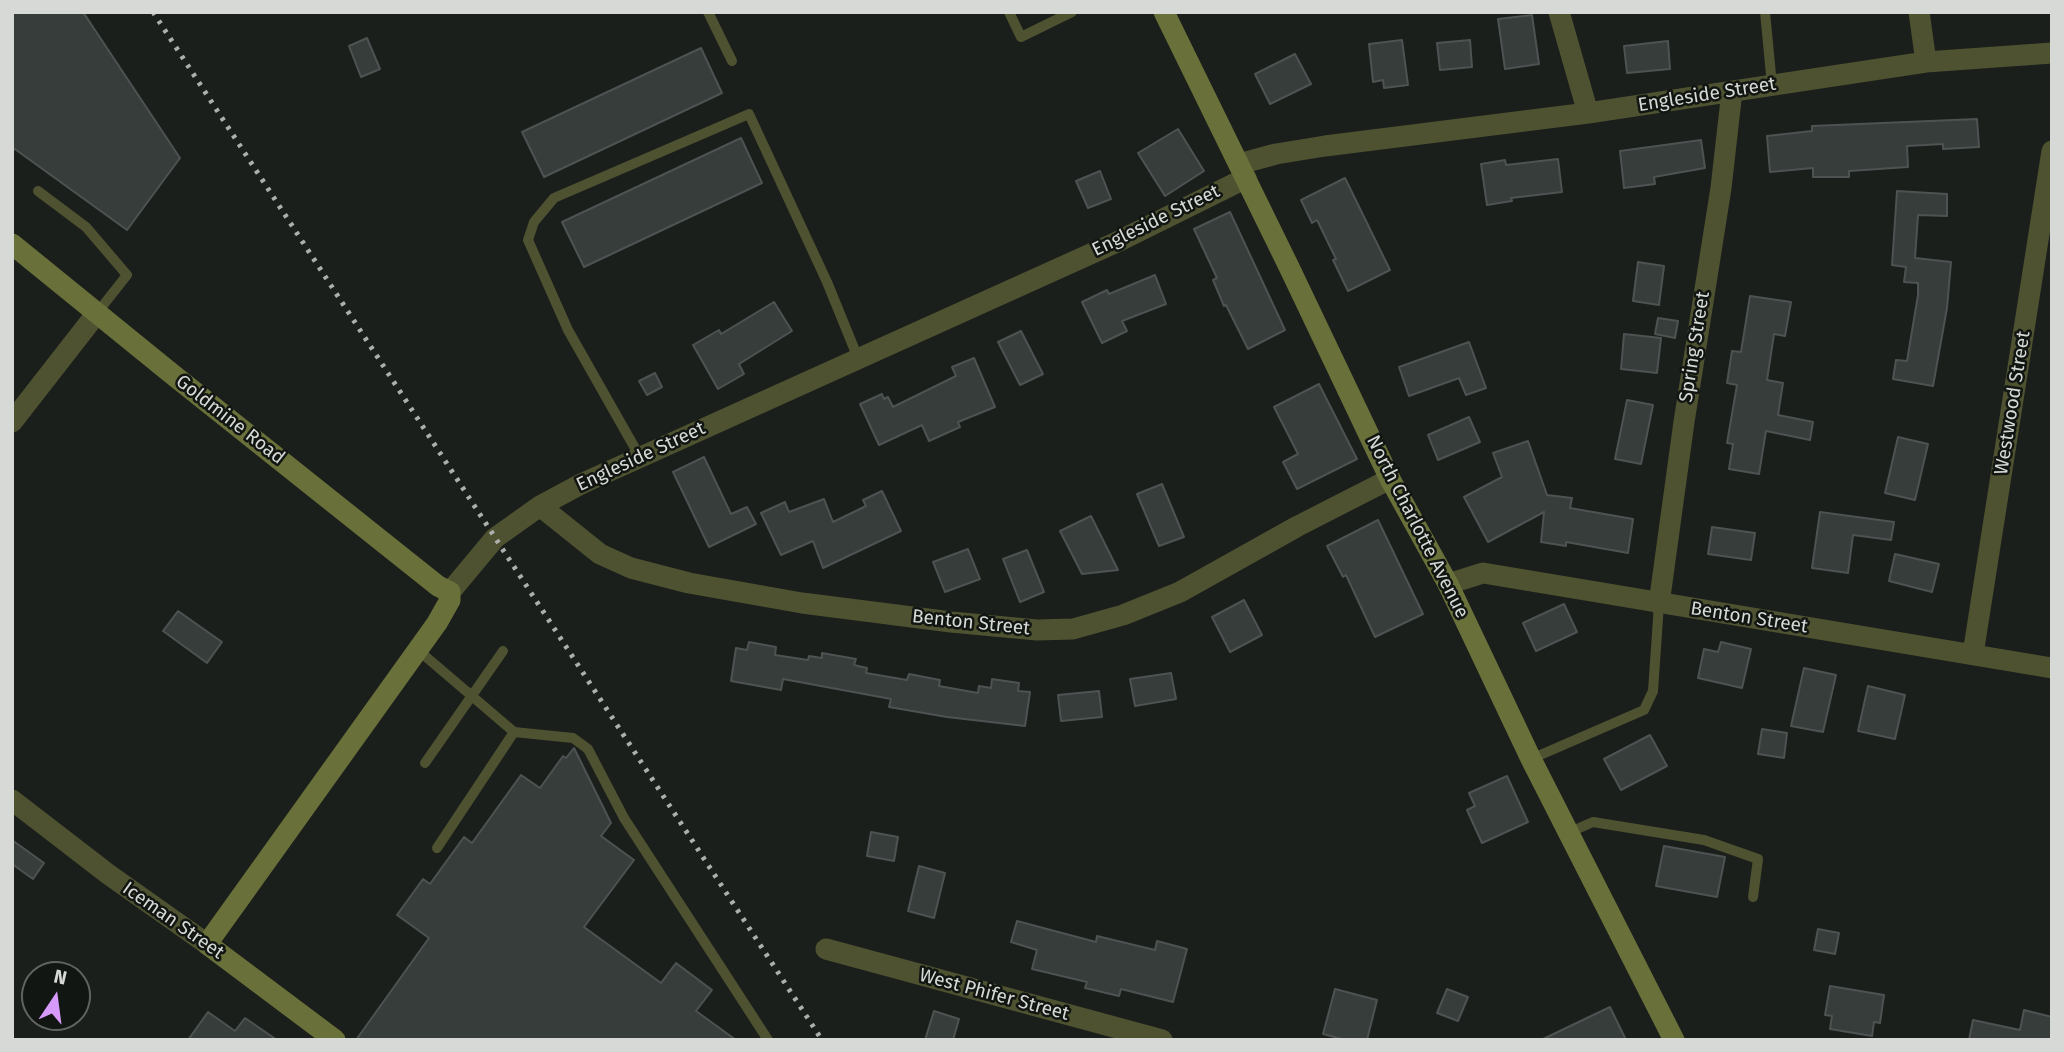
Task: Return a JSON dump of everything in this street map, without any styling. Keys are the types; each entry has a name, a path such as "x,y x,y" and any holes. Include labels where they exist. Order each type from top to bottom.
{"main road":[{"name":"North Charlotte Avenue","path":"1164,12 1390,478 1448,584 1531,759 1674,1040"},
{"name":"Goldmine Road","path":"12,244 428,578 450,592"},
{"name":"Engleside Street","path":"207,944 418,650 450,600 450,592"},
{"name":"Iceman Street","path":"207,944 327,1037"}],"street":[{"path":"1559,12 1588,113"},
{"path":"1919,12 1926,62"},
{"name":"Engleside Street","path":"450,592 495,538 540,506 640,457 1117,242 1276,154 1588,113 1926,62 2052,53"},
{"name":"Spring Street","path":"1660,604 1684,422 1721,188 1732,91"},
{"name":"Westwood Street","path":"1973,654 2052,151"},
{"path":"12,422 97,313"},
{"name":"Benton Street","path":"540,506 600,554 631,568 689,583 802,603 951,622 1037,630 1073,629 1123,615 1180,592 1275,538 1390,478"},
{"name":"Benton Street","path":"1448,584 1483,573 2052,668"},
{"name":"Iceman Street","path":"12,800 108,874 207,944"},
{"name":"West Phifer Street","path":"826,949 1162,1040"}],"lane":[{"path":"708,12 732,61"},
{"path":"1009,12 1021,37 1072,12"},
{"path":"1765,12 1772,85"},
{"path":"640,457 568,330 528,240 534,222 555,198 749,114 822,271 858,358"},
{"path":"38,191 86,228 127,275 97,313"},
{"path":"1531,759 1644,710 1653,691 1660,604"},
{"path":"418,650 514,732 573,738 588,749 624,818 768,1040"},
{"path":"425,763 503,651"},
{"path":"437,848 514,732"},
{"path":"1570,832 1593,821 1704,840 1758,859 1753,897"}],"building":[{"path":"12,12 83,12 180,158 127,230 12,147"},
{"path":"1532,15 1539,64 1505,69 1498,19"},
{"path":"367,38 380,69 361,77 349,46"},
{"path":"1402,40 1408,85 1384,88 1383,80 1373,82 1369,44"},
{"path":"1470,40 1472,67 1440,70 1437,43"},
{"path":"1668,41 1670,69 1627,73 1624,46"},
{"path":"701,48 722,93 544,177 522,132"},
{"path":"1295,54 1311,84 1270,104 1255,74"},
{"path":"1977,119 1979,147 1943,149 1943,144 1907,146 1908,167 1849,171 1849,177 1813,177 1813,168 1770,172 1767,136 1812,131 1812,126"},
{"path":"1178,129 1204,171 1165,196 1138,153"},
{"path":"741,138 762,183 584,267 562,222"},
{"path":"1701,140 1705,168 1654,177 1655,184 1624,188 1620,151"},
{"path":"1558,159 1562,192 1511,198 1512,201 1487,205 1481,164 1505,160 1506,165"},
{"path":"1100,171 1111,199 1088,208 1076,181"},
{"path":"1345,178 1390,270 1348,291 1317,220 1312,223 1301,200"},
{"path":"1897,191 1947,194 1947,216 1918,215 1915,258 1951,262 1947,308 1933,386 1893,379 1896,360 1907,361 1918,295 1918,283 1904,282 1906,267 1892,265"},
{"path":"1230,212 1285,330 1248,349 1226,305 1224,306 1213,280 1217,278 1194,229"},
{"path":"1638,262 1664,266 1659,305 1633,301"},
{"path":"1155,275 1166,304 1122,321 1127,331 1102,343 1082,302 1107,290 1109,294"},
{"path":"1750,296 1791,302 1785,336 1774,334 1767,380 1783,383 1778,415 1813,422 1810,440 1766,431 1759,474 1729,469 1733,444 1727,443 1737,385 1727,383 1732,351 1741,352"},
{"path":"774,302 792,331 739,364 744,374 718,389 693,345 719,330 721,334"},
{"path":"1658,318 1678,321 1675,338 1655,334"},
{"path":"1021,331 1043,374 1020,385 998,342"},
{"path":"1624,334 1661,338 1657,373 1621,369"},
{"path":"1469,342 1486,388 1466,395 1459,378 1409,396 1399,367"},
{"path":"974,358 995,407 958,422 960,427 929,441 922,425 879,445 860,404 882,394 884,399 888,397 893,407 956,376 952,367"},
{"path":"655,373 662,387 647,395 639,381"},
{"path":"1319,384 1357,459 1297,489 1283,462 1298,454 1274,407"},
{"path":"1627,400 1653,405 1641,464 1615,459"},
{"path":"1469,417 1480,442 1438,460 1428,435"},
{"path":"1898,437 1928,444 1915,500 1885,493"},
{"path":"1528,441 1547,495 1572,498 1570,508 1633,519 1628,553 1566,542 1566,546 1541,542 1544,512 1488,542 1464,497 1502,477 1493,453"},
{"path":"704,457 731,514 747,507 756,524 709,547 673,472"},
{"path":"1162,484 1184,537 1159,546 1137,494"},
{"path":"882,491 901,531 823,568 813,541 781,555 761,513 785,502 789,512 824,499 833,522 866,506 863,500"},
{"path":"1820,512 1894,522 1891,540 1853,535 1848,573 1812,568"},
{"path":"1091,516 1118,570 1082,574 1060,531"},
{"path":"1378,520 1423,614 1375,637 1346,575 1343,577 1327,546"},
{"path":"1712,527 1755,533 1751,560 1708,554"},
{"path":"968,549 980,579 945,592 933,562"},
{"path":"1027,550 1044,592 1020,602 1003,559"},
{"path":"1895,554 1939,564 1932,592 1889,581"},
{"path":"1244,600 1262,635 1230,652 1212,617"},
{"path":"1564,604 1577,632 1536,651 1523,623"},
{"path":"178,611 222,642 207,663 163,631"},
{"path":"749,642 776,647 775,655 808,660 809,656 822,658 822,653 856,659 854,665 867,668 866,673 907,680 909,674 940,680 939,686 978,693 979,686 991,688 992,679 1019,683 1018,691 1030,692 1025,726 889,707 891,699 783,679 781,690 731,681 736,648 747,650"},
{"path":"1721,642 1751,649 1742,688 1698,678 1704,649 1718,652"},
{"path":"1804,668 1836,675 1823,732 1791,726"},
{"path":"1171,673 1176,699 1135,706 1130,679"},
{"path":"1868,686 1905,695 1895,739 1858,731"},
{"path":"1099,691 1102,717 1061,721 1058,695"},
{"path":"1762,729 1787,733 1784,758 1758,754"},
{"path":"1650,735 1667,766 1621,790 1604,759"},
{"path":"574,748 611,823 601,836 634,860 584,927 661,983 676,963 712,990 696,1011 736,1040 356,1040 429,938 397,915 423,879 430,884 464,837 472,843 521,775 540,788 563,756 566,758"},
{"path":"1507,776 1528,822 1482,843 1467,810 1475,806 1469,793"},
{"path":"871,832 898,837 894,861 867,856"},
{"path":"12,840 44,863 33,879 12,864"},
{"path":"1664,846 1725,857 1717,897 1656,886"},
{"path":"919,866 945,873 934,918 908,911"},
{"path":"1017,921 1096,942 1097,936 1155,950 1157,941 1187,949 1173,1002 1121,989 1119,996 1085,988 1087,982 1032,969 1037,950 1011,942"},
{"path":"1818,929 1839,933 1835,954 1814,950"},
{"path":"1830,986 1884,995 1880,1023 1874,1022 1872,1036 1830,1029 1832,1016 1825,1015"},
{"path":"1335,989 1377,1000 1367,1040 1346,1040 1323,1034"},
{"path":"1447,989 1468,997 1458,1021 1437,1013"},
{"path":"1610,1007 1626,1040 1541,1040"},
{"path":"2024,1010 2052,1017 2052,1040 1969,1040 1973,1020 2020,1030"},
{"path":"934,1011 959,1019 953,1040 925,1040"},
{"path":"208,1012 235,1031 245,1018 277,1040 188,1040"}],"railway":[{"path":"153,12 822,1040"}]}
